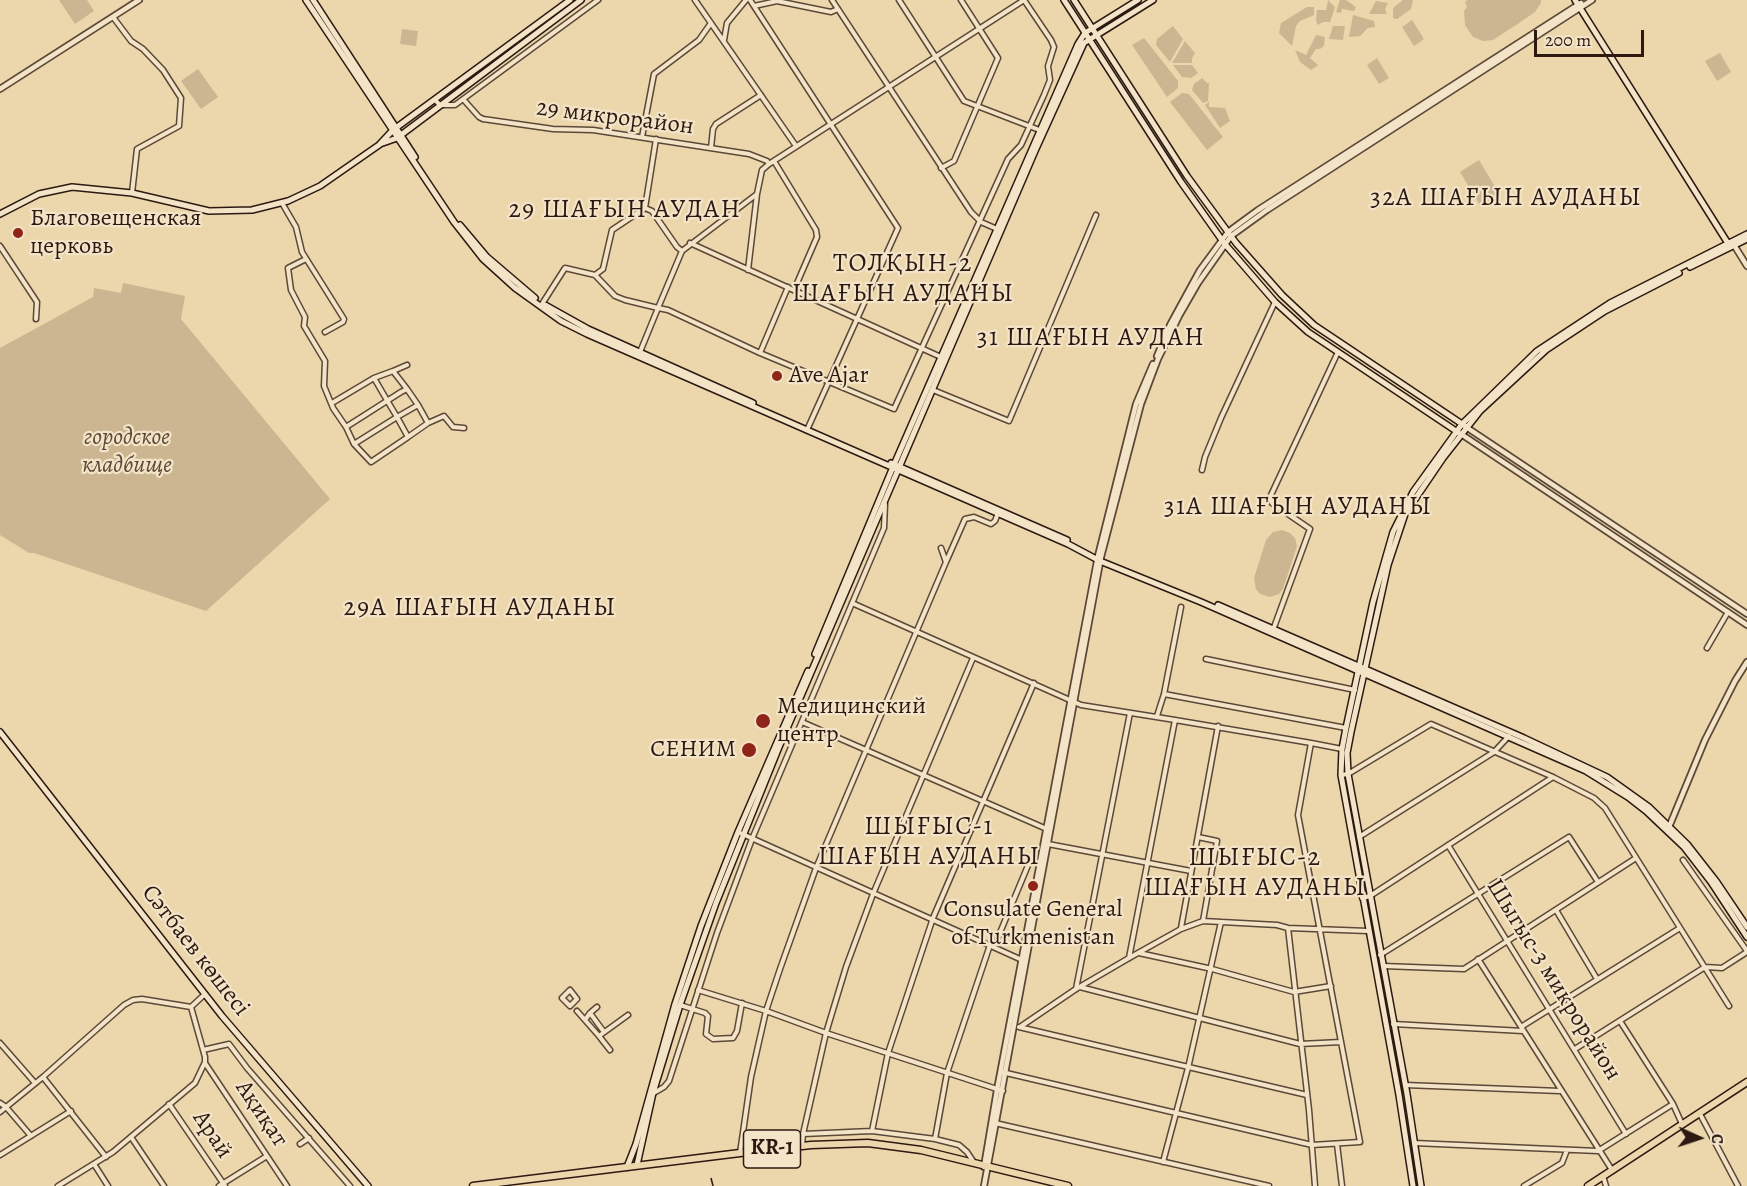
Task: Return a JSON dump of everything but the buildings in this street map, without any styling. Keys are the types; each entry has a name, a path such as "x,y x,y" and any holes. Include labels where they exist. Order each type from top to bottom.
{"main road":[{"path":"306,0 394,129"},
{"path":"313,0 444,205 487,257 542,305 639,354 1058,535 1099,558"},
{"path":"0,214 39,194 72,187 132,192 209,211 252,210 282,203 320,186 379,145 394,129 570,0"},
{"path":"379,145 399,137 581,0"},
{"path":"1458,433 1308,333 1275,302 1223,241 1181,182 1065,2 1074,0 1186,174 1229,234 1282,295 1314,325 1464,425"},
{"path":"627,1167 636,1144 704,917 1042,131 1085,33 1138,0"},
{"path":"977,281 997,228 1084,43 1153,0"},
{"path":"1582,3 1731,244"},
{"path":"1420,1186 1407,1094 1370,896 1344,775 1373,602 1393,532 1413,492 1464,425 1537,351 1560,334 1618,299 1747,234"},
{"path":"1731,244 1747,239"},
{"path":"1275,302 1282,295"},
{"path":"897,467 1099,558 1510,734 1607,782 1668,829 1700,859 1747,927"},
{"path":"1362,670 1355,690 1342,748 1344,775 1362,898 1399,1095 1413,1186"},
{"name":"Сәтбаев көшесі","path":"0,732 205,994 368,1186"},
{"path":"1668,829 1698,865 1747,937"},
{"path":"1588,1186 1747,1082"},
{"path":"1399,1095 1407,1094"},
{"path":"637,1165 651,1095"},
{"name":"KR-1","path":"473,1186 740,1153 849,1143 897,1146 985,1162 1068,1186"}],"street":[{"path":"0,89 139,0"},
{"path":"434,99 440,105 455,105 598,0"},
{"path":"695,0 796,146"},
{"path":"723,40 728,23 748,0 897,228 807,428"},
{"path":"832,0 971,212 981,222 997,228"},
{"path":"899,0 964,100 1042,131"},
{"path":"941,168 954,160 998,58 961,0"},
{"path":"542,305 565,268 595,275 615,296 668,310 760,353 894,409 1008,159 1011,153 1018,149 1050,80 1048,66 1053,44 1024,0 774,160 762,170 748,270"},
{"path":"754,6 777,1 831,12 838,9"},
{"path":"984,1186 985,1162 1015,1026 1024,961 1099,558 1136,404 1170,325 1200,270 1229,234 1582,3"},
{"path":"113,17 131,41 143,49 163,70 180,94 179,126 137,149 132,192"},
{"path":"642,137 654,74 699,40 711,23"},
{"path":"711,148 713,129 716,124 761,95"},
{"name":"29 микрорайон","path":"463,99 479,117 483,118 553,129 593,130 749,154 769,164"},
{"path":"595,275 603,269 612,230 645,208 656,140"},
{"path":"774,160 816,230 817,237 794,290"},
{"path":"639,354 682,251 757,194"},
{"path":"282,203 296,227 302,252 344,319 343,322 325,332"},
{"path":"645,208 652,211 676,247 682,251"},
{"path":"930,389 1009,422 1096,215"},
{"path":"690,243 944,358"},
{"path":"1731,244 1747,266"},
{"path":"0,246 36,302 36,320"},
{"path":"306,259 288,268 291,290 304,317 304,326 325,361 324,386 333,408 354,444 371,462 428,423 444,416 453,427 464,428"},
{"path":"760,353 788,287"},
{"path":"1202,470 1221,418 1275,302"},
{"path":"1273,631 1310,529 1272,503 1271,495 1338,352"},
{"path":"332,403 374,378 406,365"},
{"path":"393,371 428,423"},
{"path":"374,378 408,437"},
{"path":"346,428 406,389"},
{"path":"354,444 418,405"},
{"path":"1464,425 1747,614"},
{"path":"1458,433 1747,625"},
{"path":"651,1095 669,1081 698,990 752,838 884,528 883,499"},
{"path":"740,1153 751,1077 766,1011 816,868 965,519 974,517 991,524 998,513"},
{"path":"1610,533 1615,526"},
{"path":"941,548 946,562"},
{"path":"852,603 1072,701 1130,713 1342,748"},
{"path":"1157,716 1164,694 1181,606"},
{"path":"1707,648 1728,612"},
{"path":"802,1146 826,1033 846,967 873,894 973,658"},
{"path":"1206,658 1355,690"},
{"path":"1668,829 1705,740 1747,662"},
{"path":"872,1131 888,1053 933,918 1034,683"},
{"path":"1164,694 1346,728"},
{"path":"1078,988 1101,855 1130,713"},
{"path":"1130,958 1175,720"},
{"path":"802,722 1049,830"},
{"path":"1344,775 1431,724 1553,777 1594,798 1605,808 1730,1006"},
{"path":"1181,929 1218,726"},
{"path":"1358,838 1494,752 1510,734"},
{"path":"1004,1072 1312,1145 1360,1142 1298,816 1311,743"},
{"path":"1362,898 1370,896 1553,777"},
{"path":"740,833 873,894 933,918 1024,961"},
{"path":"1198,837 1217,841 1203,921"},
{"path":"1380,956 1569,837 1598,882"},
{"path":"1046,844 1191,871"},
{"name":"Шыгыс-3 микрорайон","path":"1448,845 1626,1134"},
{"path":"1382,966 1464,969 1636,858"},
{"path":"1575,1049 1705,967 1722,968 1747,952 1683,860"},
{"path":"935,1139 947,1073 992,946 1029,863"},
{"path":"1556,910 1597,980"},
{"path":"1015,1026 1138,953 1181,929 1203,921 1277,925 1288,928 1368,931"},
{"path":"1163,1162 1212,969 1221,922"},
{"path":"1288,928 1315,1186"},
{"path":"1393,1024 1522,1029 1680,928"},
{"path":"1138,953 1212,969 1294,992 1331,986"},
{"path":"1478,959 1612,1170"},
{"path":"1078,988 1300,1044 1341,1042"},
{"path":"698,990 1000,1091"},
{"path":"0,1112 124,1005 133,1000 142,999 191,1006 205,994"},
{"path":"678,1004 708,1016 706,1034 713,1040 732,1038 736,1031 742,1003"},
{"path":"58,1186 106,1157 195,1083 205,1062 191,1006"},
{"path":"585,1020 597,1007"},
{"path":"577,1011 610,1050"},
{"path":"590,1013 604,1032"},
{"path":"599,1036 628,1015"},
{"path":"1620,1021 1673,1104 1682,1124"},
{"path":"1015,1026 1307,1095"},
{"path":"0,1043 35,1083"},
{"path":"203,1050 229,1044 247,1068 350,1186"},
{"name":"Ақиқат","path":"205,1062 287,1186"},
{"path":"43,1077 106,1157"},
{"path":"1405,1085 1561,1091"},
{"path":"0,1103 31,1136"},
{"name":"Арай","path":"169,1104 222,1185"},
{"path":"1413,1143 1598,1151 1673,1104"},
{"path":"0,1155 71,1111"},
{"path":"1700,1113 1738,1186"},
{"path":"994,1123 1269,1186"},
{"path":"803,1134 872,1131 935,1139 958,1145 985,1162"},
{"path":"131,1137 164,1186"},
{"path":"300,1144 309,1138"},
{"path":"1337,1144 1342,1186"},
{"path":"1524,1186 1562,1163 1567,1150"},
{"path":"222,1185 267,1156"},
{"path":"94,1164 108,1186"},
{"path":"1603,1176 1606,1186"}],"green space":[{"path":"59,0 87,0 94,11 75,24"},
{"path":"1328,0 1335,7 1330,22 1318,25 1317,10 1326,10"},
{"path":"1340,0 1346,0 1356,7 1354,11 1342,9 1341,13 1336,12"},
{"path":"1403,0 1413,0 1411,9 1397,19 1393,18 1393,8"},
{"path":"1468,0 1541,0 1541,3 1535,12 1516,25 1493,40 1483,41 1473,37 1465,25 1464,11 1467,7 1465,2"},
{"path":"1376,1 1388,3 1385,9 1387,14 1369,14"},
{"path":"1307,7 1314,7 1314,15 1300,21 1296,26 1292,46 1279,33 1281,23"},
{"path":"1353,15 1374,21 1375,27 1368,28 1360,36 1349,37"},
{"path":"1412,20 1424,39 1414,46 1402,27"},
{"path":"1173,26 1183,39 1170,62 1156,45 1157,39"},
{"path":"1333,26 1345,26 1343,40 1329,39"},
{"path":"402,29 418,31 416,46 400,44"},
{"path":"1316,35 1325,37 1324,46 1316,49 1310,58 1318,65 1311,70 1300,62 1295,50 1306,55"},
{"path":"1144,38 1178,81 1178,88 1167,97 1132,45"},
{"path":"1185,41 1195,53 1192,63 1172,63"},
{"path":"1720,53 1731,72 1717,81 1705,61"},
{"path":"1377,58 1389,78 1379,84 1367,65"},
{"path":"1173,65 1192,65 1198,73 1191,78 1182,77"},
{"path":"198,69 218,97 201,109 181,81"},
{"path":"1202,78 1209,83 1208,101 1203,103 1192,90 1194,84"},
{"path":"1182,93 1189,94 1223,137 1207,150 1170,102"},
{"path":"1209,102 1209,107 1225,108 1230,121 1220,128 1205,105"},
{"path":"1479,160 1500,195 1481,207 1460,172"},
{"name":"городское кладбище","path":"123,283 185,296 181,319 330,499 206,611 29,553 0,535 0,348 93,297 94,288 121,293"},
{"path":"1282,530 1295,538 1297,546 1283,589 1279,594 1270,597 1260,594 1256,589 1254,578 1266,540 1273,532"}],"railway":[{"path":"711,1178 713,1186"}],"place":[{"name":"Благовещенская церковь","path":"18,233"},
{"name":"Ave Ajar","path":"777,376"},
{"name":"Медицинский центр","path":"763,721"},
{"name":"СЕНИМ","path":"749,750"},
{"name":"Consulate General of Turkmenistan","path":"1033,886"}],"district":[{"name":"32А ШАҒЫН АУДАНЫ","path":"1506,199"},
{"name":"29 ШАҒЫН АУДАН","path":"625,211"},
{"name":"ТОЛҚЫН-2 ШАҒЫН АУДАНЫ","path":"903,280"},
{"name":"31 ШАҒЫН АУДАН","path":"1091,339"},
{"name":"31А ШАҒЫН АУДАНЫ","path":"1298,508"},
{"name":"29А ШАҒЫН АУДАНЫ","path":"480,609"},
{"name":"ШЫҒЫС-1 ШАҒЫН АУДАНЫ","path":"929,843"},
{"name":"ШЫҒЫС-2 ШАҒЫН АУДАНЫ","path":"1255,874"}]}
